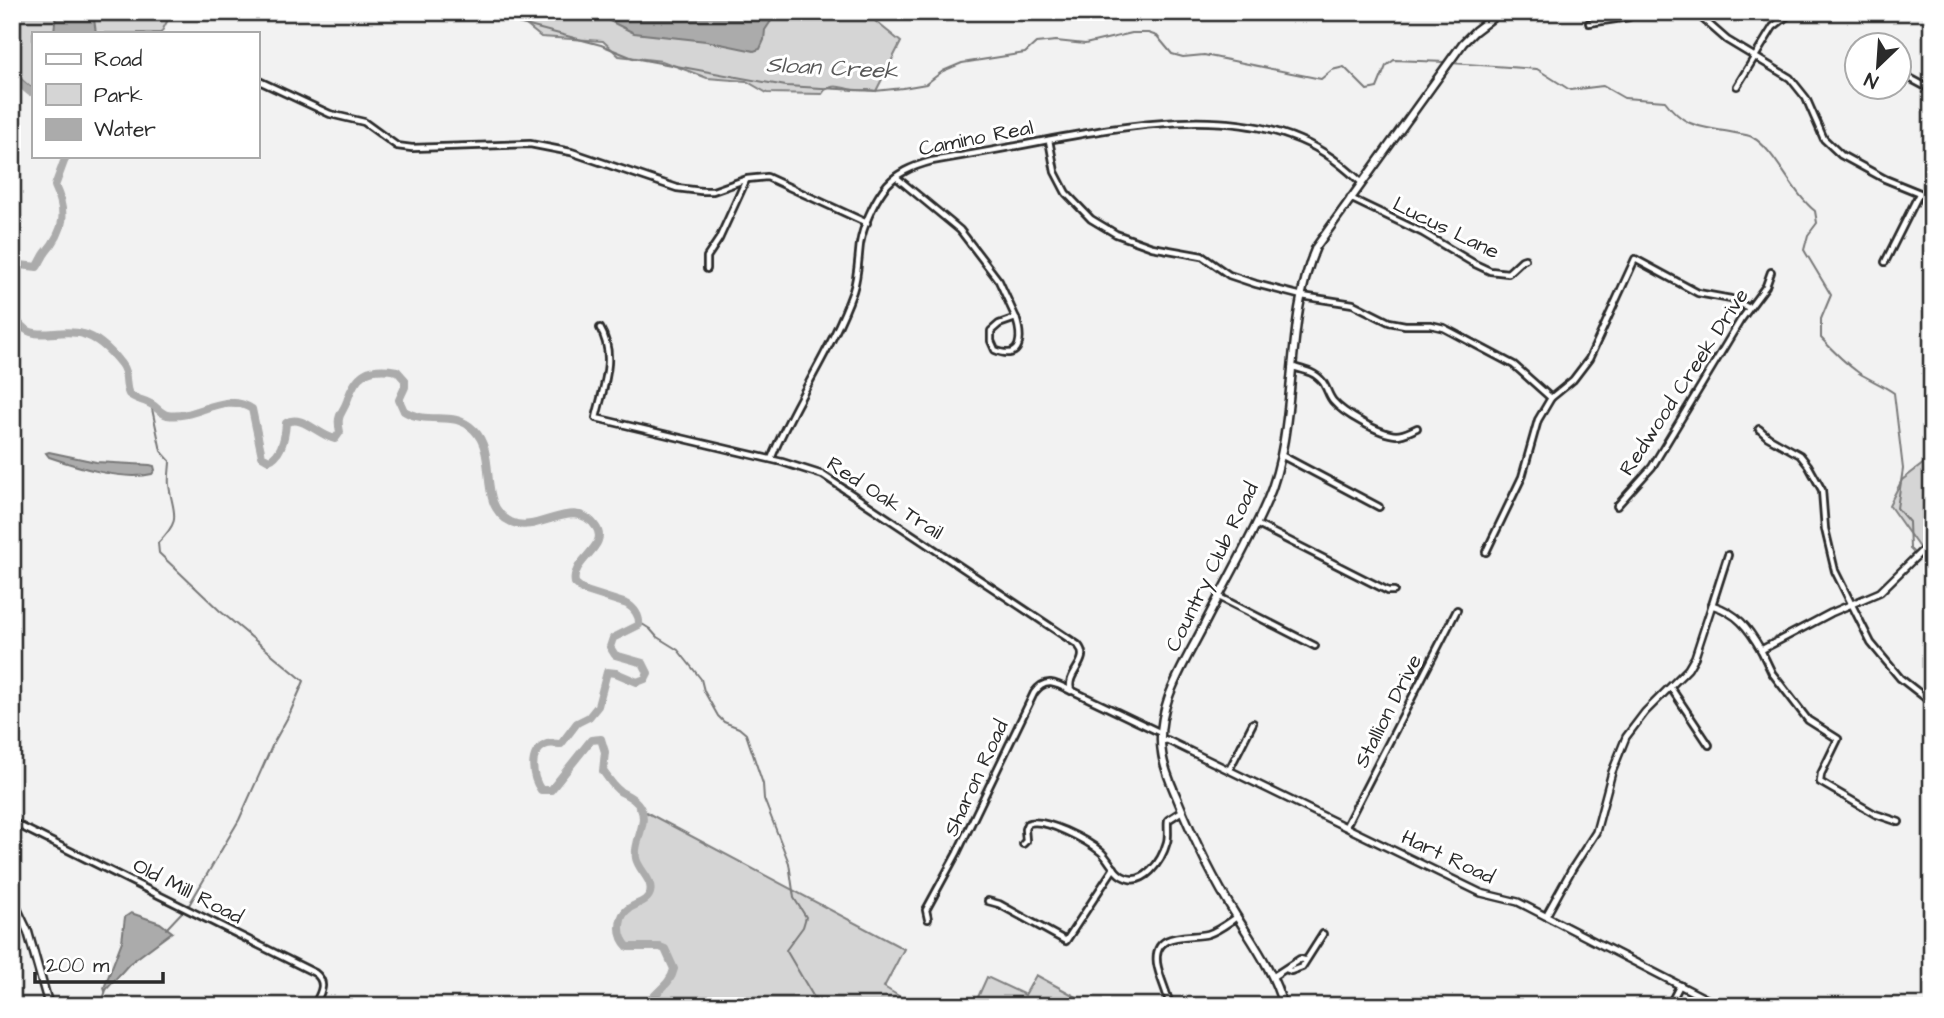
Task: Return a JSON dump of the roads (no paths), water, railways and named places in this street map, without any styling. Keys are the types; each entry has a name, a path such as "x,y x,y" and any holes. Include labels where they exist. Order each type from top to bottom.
{"main road":[{"name":"Country Club Road","path":"1283,1006 1274,976 1214,881 1165,769 1161,737 1164,710 1174,684 1256,524 1273,484 1280,454 1302,296 1316,247 1456,53 1475,31 1495,14"},
{"path":"12,898 28,932 49,1006"}],"street":[{"path":"1589,23 1629,17 1636,12"},
{"path":"1695,12 1727,40 1790,78 1806,98 1824,139 1841,155 1932,198"},
{"path":"1737,86 1773,27 1792,12"},
{"path":"1912,79 1932,90"},
{"path":"259,81 330,114 364,122 397,146 412,148 530,144 571,152 686,190 713,191 747,179 771,178 867,223"},
{"name":"Camino Real","path":"771,459 780,435 837,329 853,290 861,238 867,223 883,190 909,167 1114,127 1181,121 1235,125 1299,139 1331,156 1361,182"},
{"path":"1049,140 1055,172 1066,193 1074,205 1101,226 1138,243 1202,256 1236,278 1302,296 1353,304 1389,322 1405,325 1432,324 1444,328 1514,365 1550,398"},
{"path":"896,177 960,230 999,281 1016,318 1020,334 1014,352 1007,354 995,350 990,341 991,331 999,324 1016,318"},
{"path":"707,269 707,257 719,239 747,179"},
{"path":"1885,262 1919,194"},
{"name":"Lucus Lane","path":"1350,198 1409,226 1490,271 1508,273 1525,259"},
{"path":"1486,552 1522,477 1538,420 1550,398 1573,380 1589,359 1635,259 1698,293 1731,299 1749,308"},
{"name":"Redwood Creek Drive","path":"1618,506 1652,467 1749,308 1766,286 1771,272"},
{"name":"Red Oak Trail","path":"600,328 607,344 609,360 596,418 771,459 813,470 826,477 1079,645 1083,656 1069,685 1075,692"},
{"path":"1292,366 1309,371 1322,380 1331,399 1355,418 1394,435 1417,428"},
{"path":"1759,429 1800,456 1812,472 1822,490 1825,529 1835,571 1871,643 1900,678 1932,704"},
{"path":"1280,454 1379,507"},
{"path":"1256,524 1388,591 1394,591"},
{"path":"1760,650 1831,613 1880,592 1931,542"},
{"path":"1546,916 1596,832 1612,772 1626,737 1695,657 1728,555"},
{"path":"1218,597 1315,646"},
{"path":"1712,604 1727,610 1744,622 1772,673 1808,720 1838,739 1821,774 1820,782 1875,814 1899,822"},
{"name":"Stallion Drive","path":"1346,827 1457,610"},
{"name":"Sharon Road","path":"929,919 926,911 933,895 959,850 1036,690 1043,683 1049,682 1075,692"},
{"path":"1671,688 1709,745"},
{"path":"1075,692 1161,737"},
{"path":"1229,770 1253,723"},
{"name":"Hart Road","path":"1161,737 1481,893 1518,902 1720,1006"},
{"path":"1023,844 1026,841 1027,824 1038,821 1092,846 1121,876 1132,880 1149,874 1167,843 1168,820 1182,811"},
{"name":"Old Mill Road","path":"12,822 315,973 322,980 323,988 314,1006"},
{"path":"988,901 999,904 1066,941 1114,868"},
{"path":"1170,1006 1157,960 1163,944 1174,937 1212,933 1237,917"},
{"path":"1274,976 1286,969 1291,971 1301,967 1323,934"},
{"path":"1669,1006 1680,985"}],"water":[{"path":"56,12 93,12 96,32 54,32"},
{"path":"571,12 777,12 765,30 760,49 754,51 706,41 634,33 608,20"},
{"path":"46,453 96,462 150,465 154,466 155,470 152,474 140,476 114,474 86,469 49,457"},
{"path":"131,913 160,923 172,932 129,964 105,991 122,941 125,917"}],"waterway":[{"name":"Sloan Creek","path":"426,12 440,15 452,12"},
{"name":"Sloan Creek","path":"504,12 514,22 601,45 633,58 786,86 875,91 926,84 943,71 962,63 1025,53 1036,43 1056,41 1085,44 1132,33 1157,36 1172,54 1183,57 1204,55 1321,79 1332,70 1344,67 1367,90 1377,88 1386,66 1394,60 1445,62"},
{"name":"Sloan Creek","path":"1451,63 1537,69 1570,90 1603,86 1624,98 1665,101 1686,121 1701,127 1750,136 1769,151 1798,193 1815,211 1817,223 1808,235 1804,250 1831,295 1821,319 1821,338 1863,376 1894,393 1903,469 1897,508 1909,522 1910,549 1932,570"},
{"path":"12,77 32,91"},
{"path":"12,264 37,267 57,236 62,213 55,186 65,158"},
{"path":"12,311 18,323 34,333 72,332 89,336 99,342 113,354 123,368 129,394 167,415 189,414 231,403 252,409 262,456 269,460 280,450 286,423 298,421 335,439 340,432 340,415 359,378 371,371 397,371 405,380 399,400 404,411 423,417 458,420 474,430 481,440 494,504 500,514 511,522 522,525 577,515 587,518 596,527 598,541 578,567 575,583 583,590 627,604 634,610 639,618 639,625 613,638 610,647 615,655 643,663 648,673 645,679 637,682 607,672 598,706 589,717 577,723 561,744 548,744 540,749 533,766 535,779 541,790 551,790 591,740 601,739 605,752 603,771 616,788 635,801 641,809 643,820 636,846 636,858 651,888 647,898 624,913 621,919 621,934 628,947 665,949 674,969 669,980 647,1006"},
{"path":"151,404 161,451 170,461 169,482 174,516 171,528 158,543 159,553 220,611 304,681 239,820 189,905"},
{"path":"639,622 678,650 701,679 704,691 718,716 746,734 763,784 764,799 789,863 794,898 806,917 803,927 786,950 819,1006"},
{"path":"166,929 183,911"},
{"path":"101,1006 106,990"}]}
